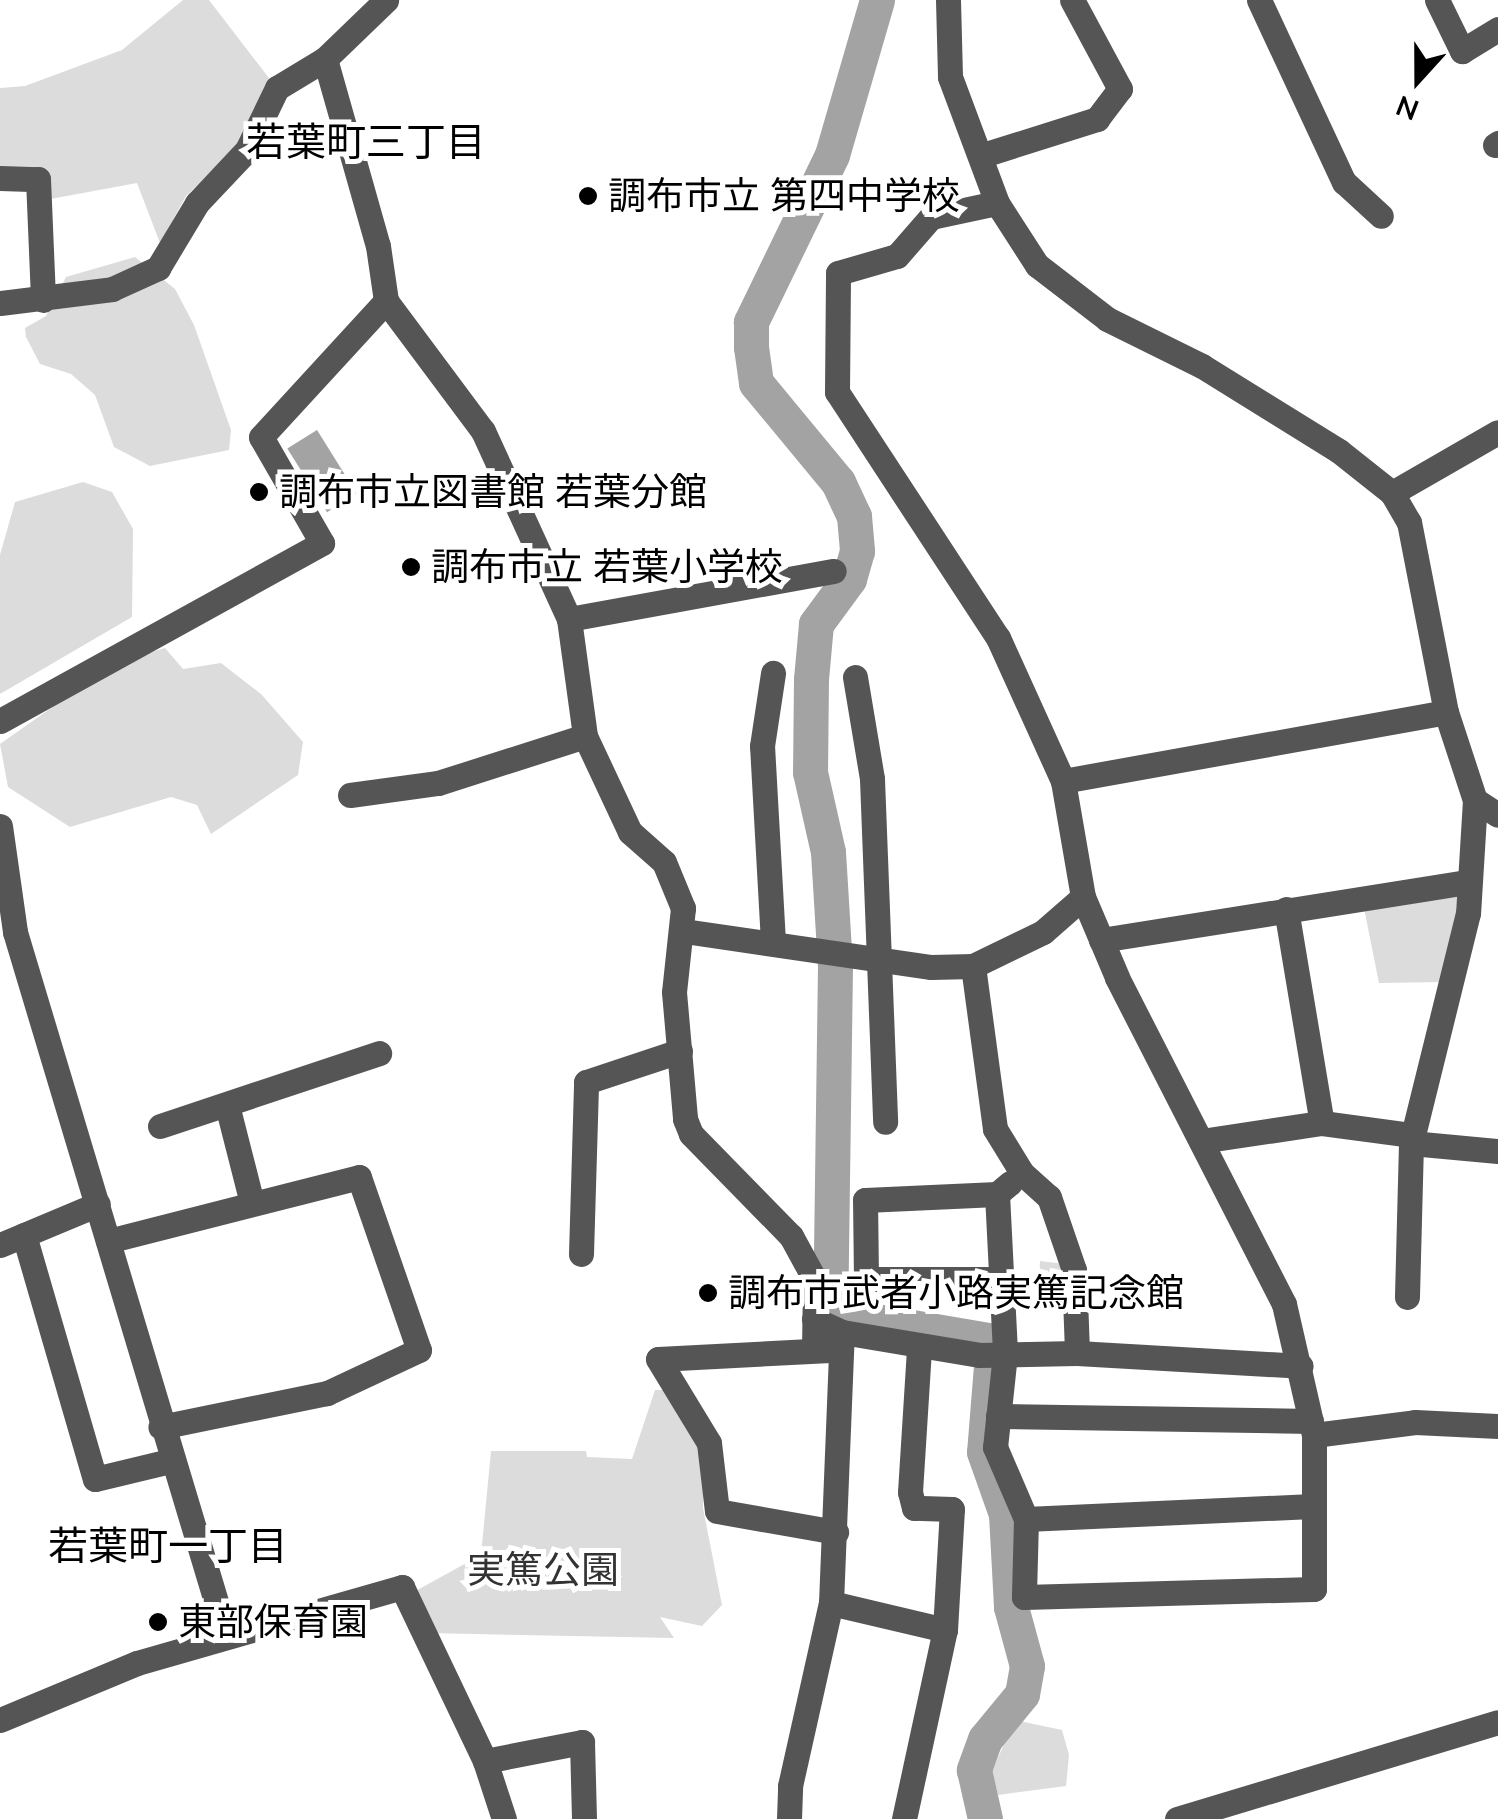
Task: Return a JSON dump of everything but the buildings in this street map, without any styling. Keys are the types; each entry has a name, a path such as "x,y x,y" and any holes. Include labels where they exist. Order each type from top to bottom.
{"street":[{"path":"0,303 112,289 158,268 197,204 247,150 277,88 325,59 386,0"},
{"path":"948,0 950,77 983,154 997,204 1037,265 1107,319 1217,376 1392,493 1423,566 1446,712 1475,800 1468,913 1411,1139 1407,1297"},
{"path":"983,154 1097,119 1120,90 1072,0"},
{"path":"1259,0 1295,65 1344,182 1381,216"},
{"path":"1437,0 1462,51 1498,29"},
{"path":"325,59 378,246 386,301 483,431 568,619 585,736 630,832 664,862 683,908 684,931 674,992 691,1134 791,1236 815,1280 814,1350"},
{"path":"0,178 38,178 43,300"},
{"path":"997,204 931,217 897,256 838,272 836,392 998,638 1063,781 1083,896 1268,1268 1301,1366 1312,1428 1314,1589 1024,1597 1026,1519 995,1447 997,1194"},
{"path":"0,721 322,543 261,437 386,301"},
{"path":"1392,493 1498,432"},
{"path":"568,619 834,571"},
{"path":"772,942 762,746 773,673"},
{"path":"855,677 872,779 863,954 885,1122"},
{"path":"1063,781 1446,712"},
{"path":"350,794 438,783 585,736"},
{"path":"1475,800 1498,814"},
{"path":"0,826 14,932 98,1204 160,1427 226,1635"},
{"path":"1102,940 1470,882"},
{"path":"684,931 973,966 1042,932 1083,896"},
{"path":"1286,909 1322,1124"},
{"path":"973,966 995,1128 1022,1173 1049,1198 1074,1270 1077,1352"},
{"path":"582,1254 586,1082 680,1050"},
{"path":"160,1126 379,1053"},
{"path":"227,1104 251,1199"},
{"path":"1202,1141 1322,1124 1498,1150"},
{"path":"998,1279 866,1280 865,1200 997,1194 1022,1173"},
{"path":"108,1240 251,1199 359,1177 419,1350 327,1394 160,1427"},
{"path":"98,1204 8,1236 95,1479 170,1460"},
{"path":"814,1318 841,1341"},
{"path":"836,1532 717,1510 709,1443 658,1359 814,1350 841,1341 996,1354 1077,1352 1301,1366"},
{"path":"790,1819 790,1786 831,1604 841,1341"},
{"path":"904,1819 944,1630 952,1509 914,1508 910,1492 919,1348"},
{"path":"998,1416 1312,1428 1415,1422 1498,1426"},
{"path":"1026,1519 1313,1506"},
{"path":"0,1720 120,1669 226,1635 402,1588 484,1760 504,1819"},
{"path":"831,1604 944,1630"},
{"path":"1177,1819 1498,1722"},
{"path":"484,1760 582,1742 584,1819"}],"green space":[{"path":"183,0 209,0 272,82 240,143 186,196 160,243 137,183 45,200 0,172 0,88 25,86 122,50"},
{"path":"135,257 175,289 194,325 231,430 229,450 150,466 114,447 95,395 71,374 40,364 26,337 25,328 46,316 66,277"},
{"path":"83,482 112,492 133,529 132,617 0,694 0,555 15,502"},
{"path":"165,648 183,669 221,663 261,694 303,742 298,775 211,834 197,805 171,797 70,827 8,787 0,744 115,663"},
{"path":"1465,896 1445,982 1379,983 1364,908"},
{"path":"1040,1261 1065,1264 1068,1289 1039,1286"},
{"name":"実篤公園","path":"655,1390 666,1390 703,1444 703,1508 722,1605 702,1626 660,1617 674,1638 426,1633 410,1594 481,1555 491,1451 586,1451 587,1457 632,1459"},
{"path":"1015,1720 1062,1730 1069,1755 1066,1786 998,1795 992,1771"}],"shaded area":[{"path":"317,430 357,494 327,512 287,449"}],"waterway":[{"path":"877,0 832,155 751,322 751,347 756,383 838,482 854,516 857,551 849,579 816,624 811,679 810,772 828,852 835,966 830,1313 993,1341 984,1452 1006,1514 1011,1607 1027,1666 1022,1694 985,1739 974,1770 985,1819"}],"place":[{"name":"調布市立 第四中学校","path":"588,196"},
{"name":"調布市立図書館 若葉分館","path":"259,492"},
{"name":"調布市立 若葉小学校","path":"411,567"},
{"name":"調布市武者小路実篤記念館","path":"708,1293"},
{"name":"東部保育園","path":"158,1622"}],"district":[{"name":"若葉町三丁目","path":"366,141"},
{"name":"若葉町一丁目","path":"168,1545"}]}
